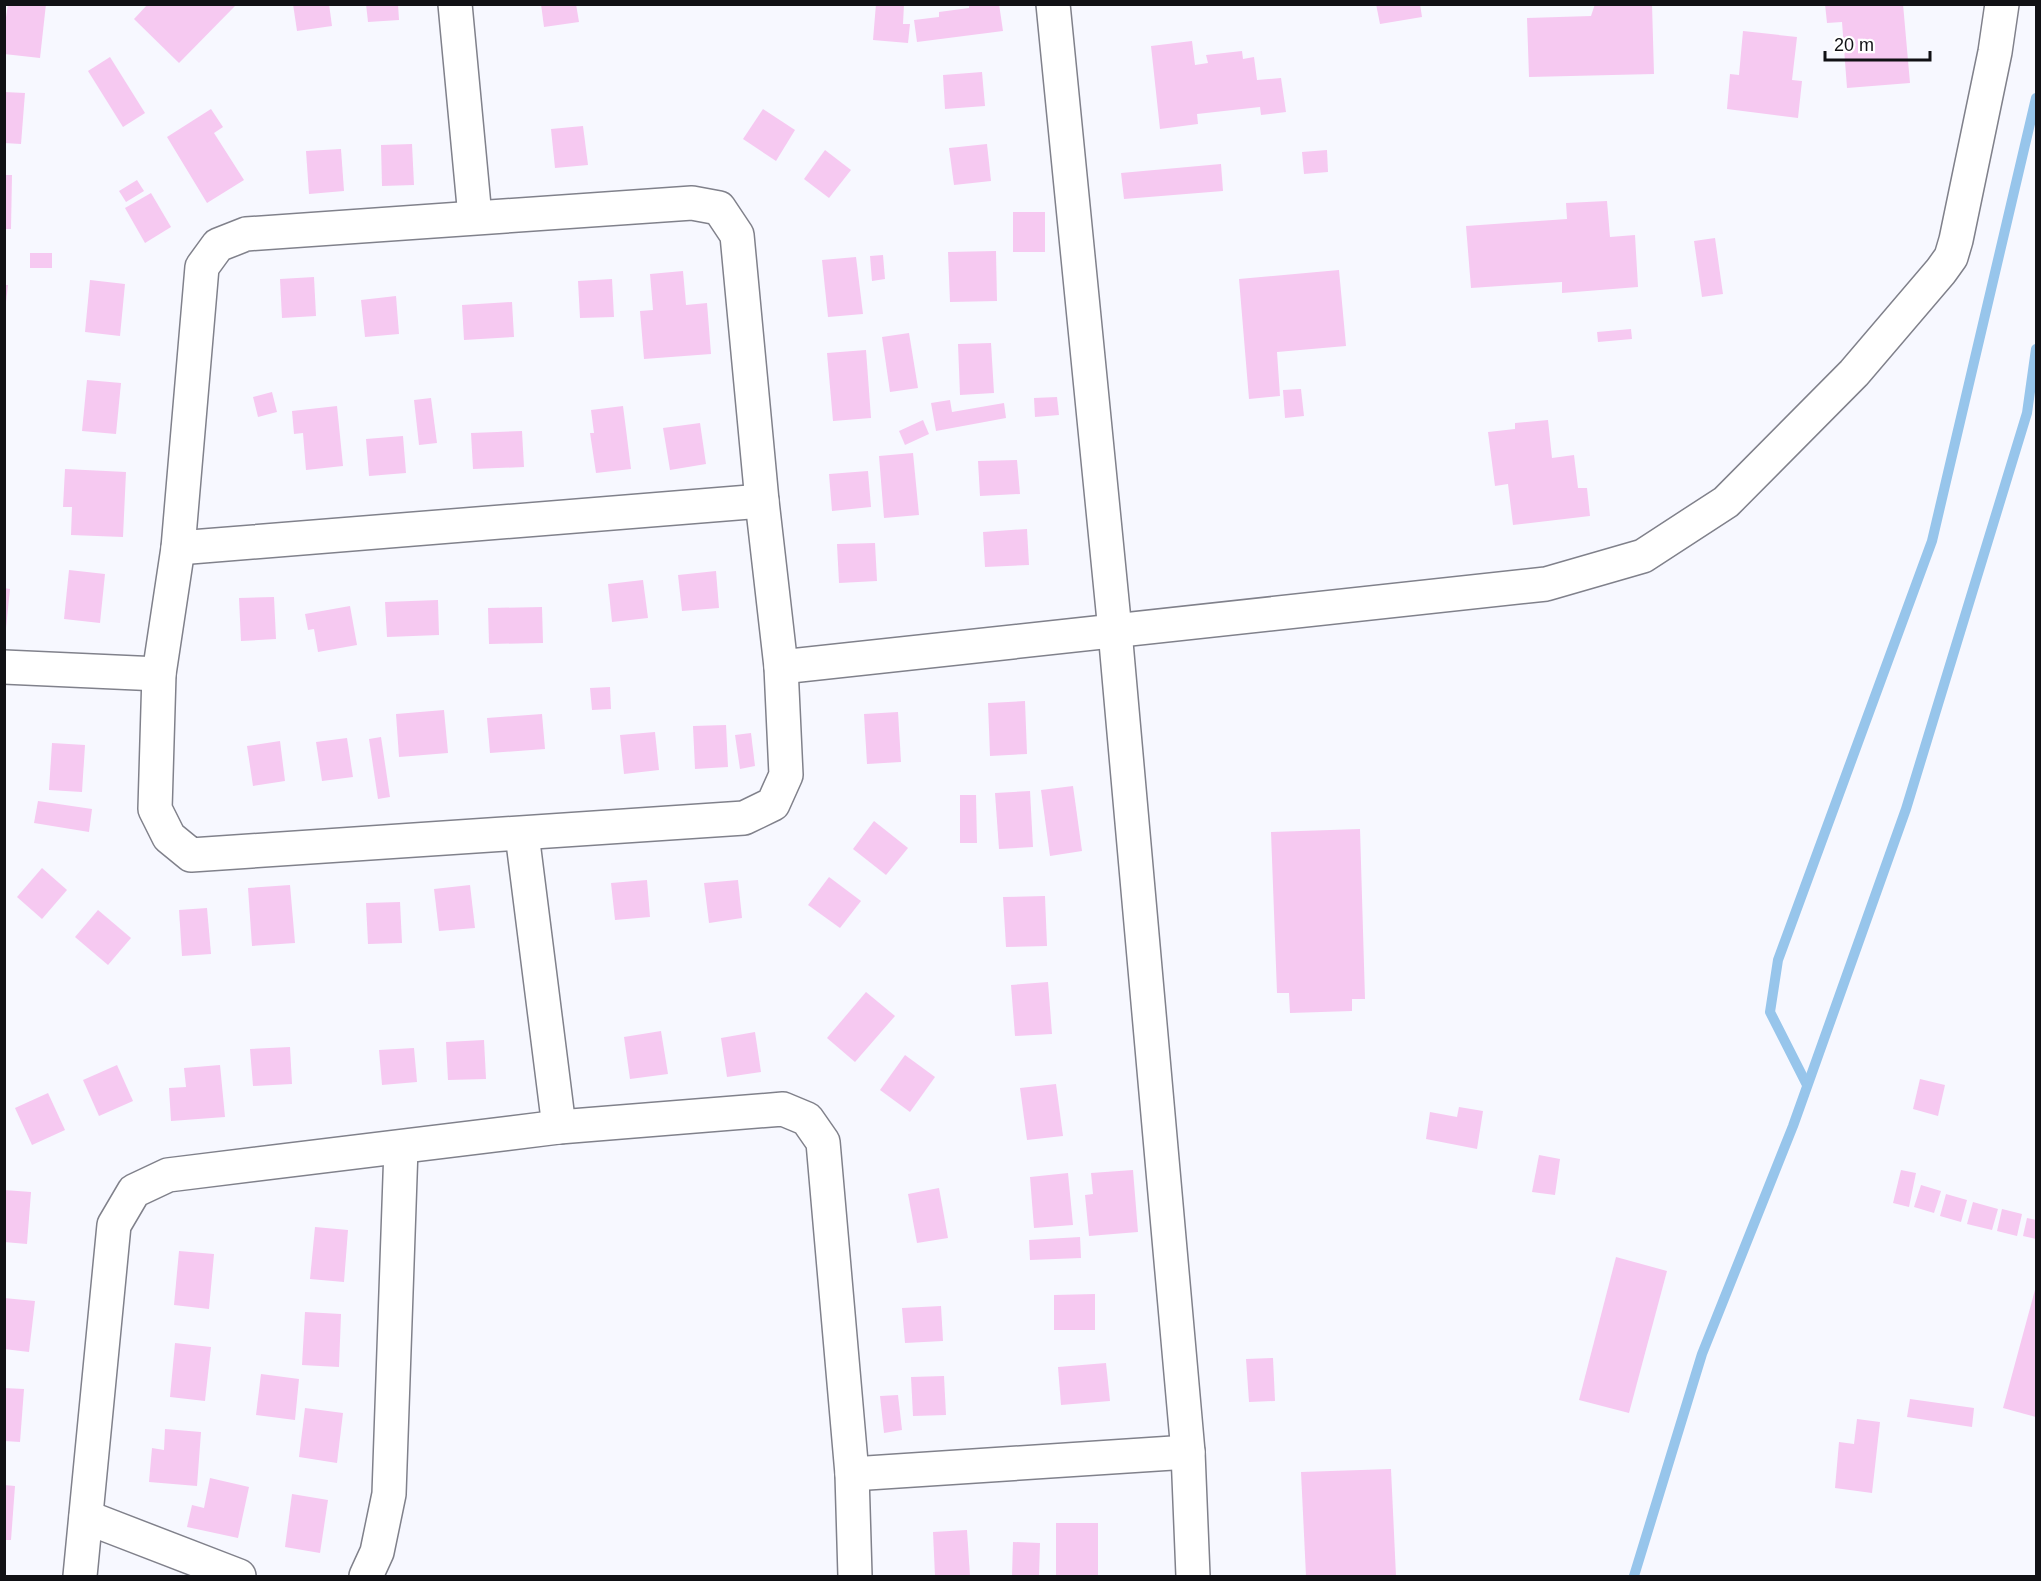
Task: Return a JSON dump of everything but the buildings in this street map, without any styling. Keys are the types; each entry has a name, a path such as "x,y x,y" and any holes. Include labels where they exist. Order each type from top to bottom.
{"street":[{"path":"454,4 475,217"},
{"path":"1053,4 1115,631 1188,1452 1193,1576"},
{"path":"781,667 1546,584 1643,556 1726,502 1854,373 1951,258 1995,52 2002,4"},
{"path":"692,203 719,208 737,235 762,501 781,667 786,775 773,804 744,818 191,855 169,837 155,809 159,674 178,548 202,267 218,245 246,234 475,217 692,203"},
{"path":"178,548 762,501"},
{"path":"4,667 159,674"},
{"path":"522,834 559,1127"},
{"path":"80,1576 114,1225 134,1191 168,1175 559,1127 783,1109 807,1119 823,1142 852,1474 855,1576"},
{"path":"366,1576 377,1552 389,1494 400,1148"},
{"path":"852,1474 1188,1452"},
{"path":"86,1517 239,1576"}],"waterway":[{"path":"1807,1085 1770,1012 1778,960 1932,541 2036,98"},
{"path":"1634,1576 1702,1354 1793,1126 1906,809 2027,413 2036,349"}]}
